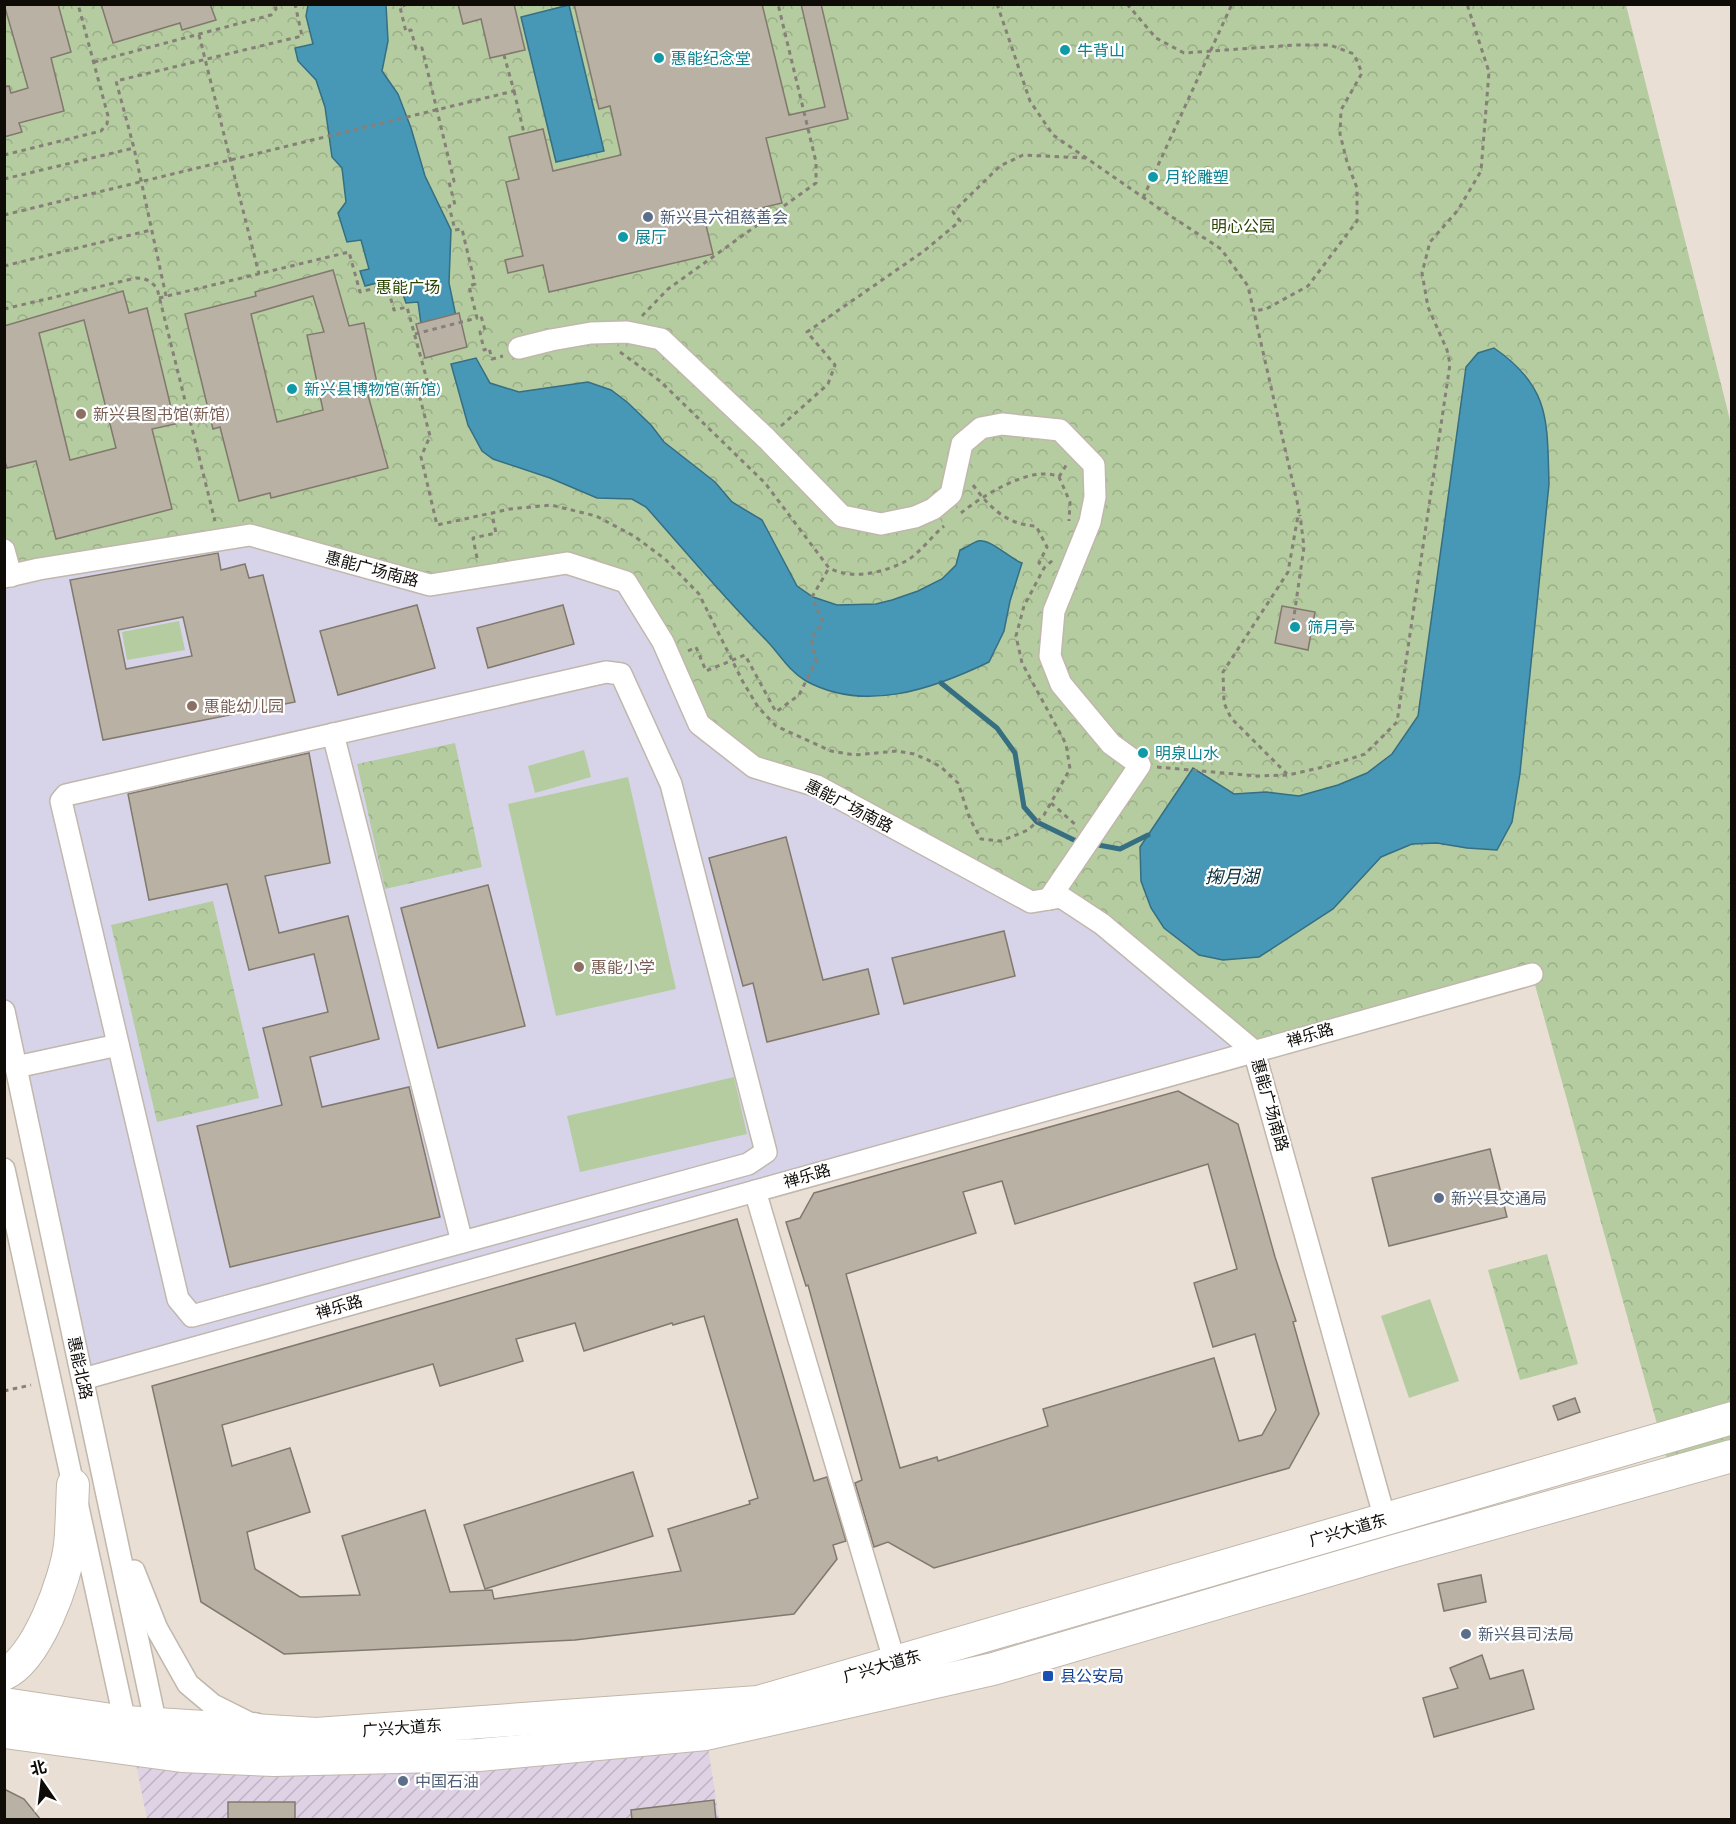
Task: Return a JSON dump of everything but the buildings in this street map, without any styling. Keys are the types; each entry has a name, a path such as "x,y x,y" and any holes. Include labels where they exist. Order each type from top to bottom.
{"highway":[{"name":"广兴大道东","path":"4,1704 156,1725 316,1734 758,1702 1731,1418"},
{"name":"广兴大道东","path":"4,1732 182,1756 274,1760 479,1755 706,1734 993,1669 1394,1551 1731,1456"},
{"path":"4,1674 14,1670 35,1644 54,1602 70,1547 73,1485"}],"street":[{"path":"515,351 551,340 591,333 627,332 661,339 767,439 842,516 881,524 915,517 933,509 951,494 962,444 981,428 1002,424 1060,430 1094,465 1095,497 1092,514 1054,610 1050,656 1061,684 1111,744 1140,765 1049,899"},
{"name":"惠能广场南路","path":"8,576 250,536 430,585 567,563 626,582 663,642 699,724 754,767 817,786 1031,902 1061,897 1102,924 1254,1051 1385,1519"},
{"path":"4,550 8,576"},
{"path":"606,672 621,674 671,784 766,1152 748,1164 192,1316 178,1299 61,801 66,795 333,734 606,672"},
{"path":"333,734 462,1242"},
{"name":"禅乐路","path":"83,1379 1532,974"},
{"name":"惠能北路","path":"4,1011 156,1725"},
{"path":"16,1067 118,1045"},
{"name":"惠能北路","path":"4,1169 125,1722"},
{"path":"755,1191 895,1663"},
{"path":"109,1502 157,1629 188,1684 213,1705 249,1722 316,1734"}],"path":[{"path":"4,155 100,131 107,124 108,116 78,4"},
{"path":"93,63 271,15 276,9 275,4"},
{"path":"166,296 134,148 116,81 302,36 295,4"},
{"path":"407,4 400,7 406,32 411,30 416,49 422,48 454,181 449,182 455,205 449,206 455,230 462,229 475,284 469,286 477,318"},
{"path":"636,334 642,316 668,288 816,183 816,162 778,4"},
{"path":"997,4 1030,101 1053,135 1221,249 1248,286 1299,510 1304,547 1293,623"},
{"path":"1127,4 1156,38 1184,53 1295,45 1330,45 1354,54 1362,73 1341,110 1340,134 1347,162 1358,188 1357,221 1308,286 1266,309 1254,311"},
{"path":"1143,198 1232,4"},
{"path":"1140,765 1257,777 1288,775 1328,766 1365,754 1397,722 1450,364 1447,350 1428,307 1422,273 1430,242 1458,210 1481,171 1488,72 1467,4"},
{"path":"199,34 259,274"},
{"path":"504,55 524,133"},
{"path":"4,215 514,91"},
{"path":"4,179 134,148"},
{"path":"767,439 828,384 836,365 807,332 924,251 960,221 953,212 1000,166 1023,155 1086,158"},
{"path":"4,266 152,230"},
{"path":"159,298 349,252 360,292 387,285 394,310 407,307 427,380 416,383 430,436 421,457 437,525 510,509 551,505 596,516 634,536 665,559 699,594 758,707 776,726 831,751 854,755 897,751 914,754 941,767 958,783 970,819 981,838 1001,841 1028,830 1044,815 1070,769 1070,757 1066,744 1022,663 1016,636 1024,606 1044,568 1055,556"},
{"path":"4,309 143,278 151,281 157,288 220,540"},
{"path":"415,334 481,316 485,330 480,332 484,350 489,348 492,359 515,351"},
{"path":"613,347 660,381 765,483 829,567 838,573 876,573 907,561 948,523"},
{"path":"957,517 998,489 1027,477 1052,473 1059,477 1070,502 1068,524"},
{"path":"955,477 970,482 982,498 1006,519 1027,526 1036,526 1047,547 1040,563 1044,568"},
{"path":"1288,775 1231,718 1224,703 1223,672 1288,572 1299,510"},
{"path":"481,577 473,538 496,533 492,514"},
{"path":"670,658 696,647 706,671 745,655 776,712 799,695 816,661 811,639 823,622 812,597 829,567"},
{"path":"1051,803 1092,838"},
{"path":"4,1392 50,1380"}],"shaded area":[{"name":"惠能小学","path":"250,535 567,563 626,582 1061,897 1254,1051 83,1379 5,1011 4,577"},
{"path":"706,1734 719,1819 147,1819 133,1749"}],"green space":[{"name":"惠能广场","path":"5,5 1626,5 1731,424 1731,1456 1671,1474 1532,974 1254,1051 1061,898 1031,902 754,767 699,724 626,582 567,563 430,585 250,535 5,577"},
{"path":"179,621 185,650 127,660 122,632"},
{"path":"455,743 482,867 385,889 357,764"},
{"path":"584,750 591,777 535,793 528,766"},
{"path":"628,777 676,989 556,1016 508,804"},
{"path":"213,901 259,1098 157,1122 111,925"},
{"path":"734,1077 747,1134 580,1172 567,1116"},
{"path":"1547,1254 1578,1364 1520,1380 1488,1270"},
{"path":"1430,1299 1459,1381 1409,1398 1381,1316"}],"water":[{"path":"308,5 386,5 388,41 382,71 398,94 425,176 451,230 449,283 459,331 421,324 418,302 406,303 397,278 365,286 360,271 369,269 361,240 347,242 338,213 346,202 342,168 332,157 325,107 316,80 298,61 295,48 313,44 306,16"},
{"path":"569,5 604,151 556,162 521,17"},
{"name":"掬月湖","path":"1494,348 1513,362 1536,392 1542,407 1548,442 1549,484 1520,773 1512,822 1497,850 1437,843 1412,844 1381,857 1333,909 1259,957 1223,960 1199,955 1164,928 1151,908 1141,881 1140,847 1193,768 1234,794 1266,792 1299,796 1338,785 1367,773 1392,754 1418,716 1466,367 1478,353"},
{"path":"476,358 490,383 519,392 588,382 611,390 651,425 664,442 715,482 732,502 762,520 797,586 813,597 837,605 876,604 892,600 942,579 956,565 960,550 978,541 994,546 1022,563 1010,601 1004,631 989,662 945,681 899,694 852,695 829,690 806,681 790,668 646,507 632,499 597,498 550,478 493,459 482,451 468,425 451,364"}],"waterway":[{"path":"941,683 997,728 1015,753 1024,807 1037,822 1074,840 1081,841"},
{"path":"1093,844 1120,849 1148,835"}],"place":[{"name":"牛背山","path":"1065,50"},
{"name":"惠能纪念堂","path":"659,58"},
{"name":"月轮雕塑","path":"1153,177"},
{"name":"新兴县六祖慈善会","path":"648,217"},
{"name":"展厅","path":"623,237"},
{"name":"新兴县博物馆(新馆)","path":"292,389"},
{"name":"新兴县图书馆(新馆)","path":"81,414"},
{"name":"筛月亭","path":"1295,627"},
{"name":"惠能幼儿园","path":"192,706"},
{"name":"明泉山水","path":"1143,753"},
{"name":"惠能小学","path":"579,967"},
{"name":"新兴县交通局","path":"1439,1198"},
{"name":"新兴县司法局","path":"1466,1634"},
{"name":"县公安局","path":"1048,1676"},
{"name":"中国石油","path":"403,1781"}],"park label":[{"name":"明心公园","path":"1243,226"}]}
